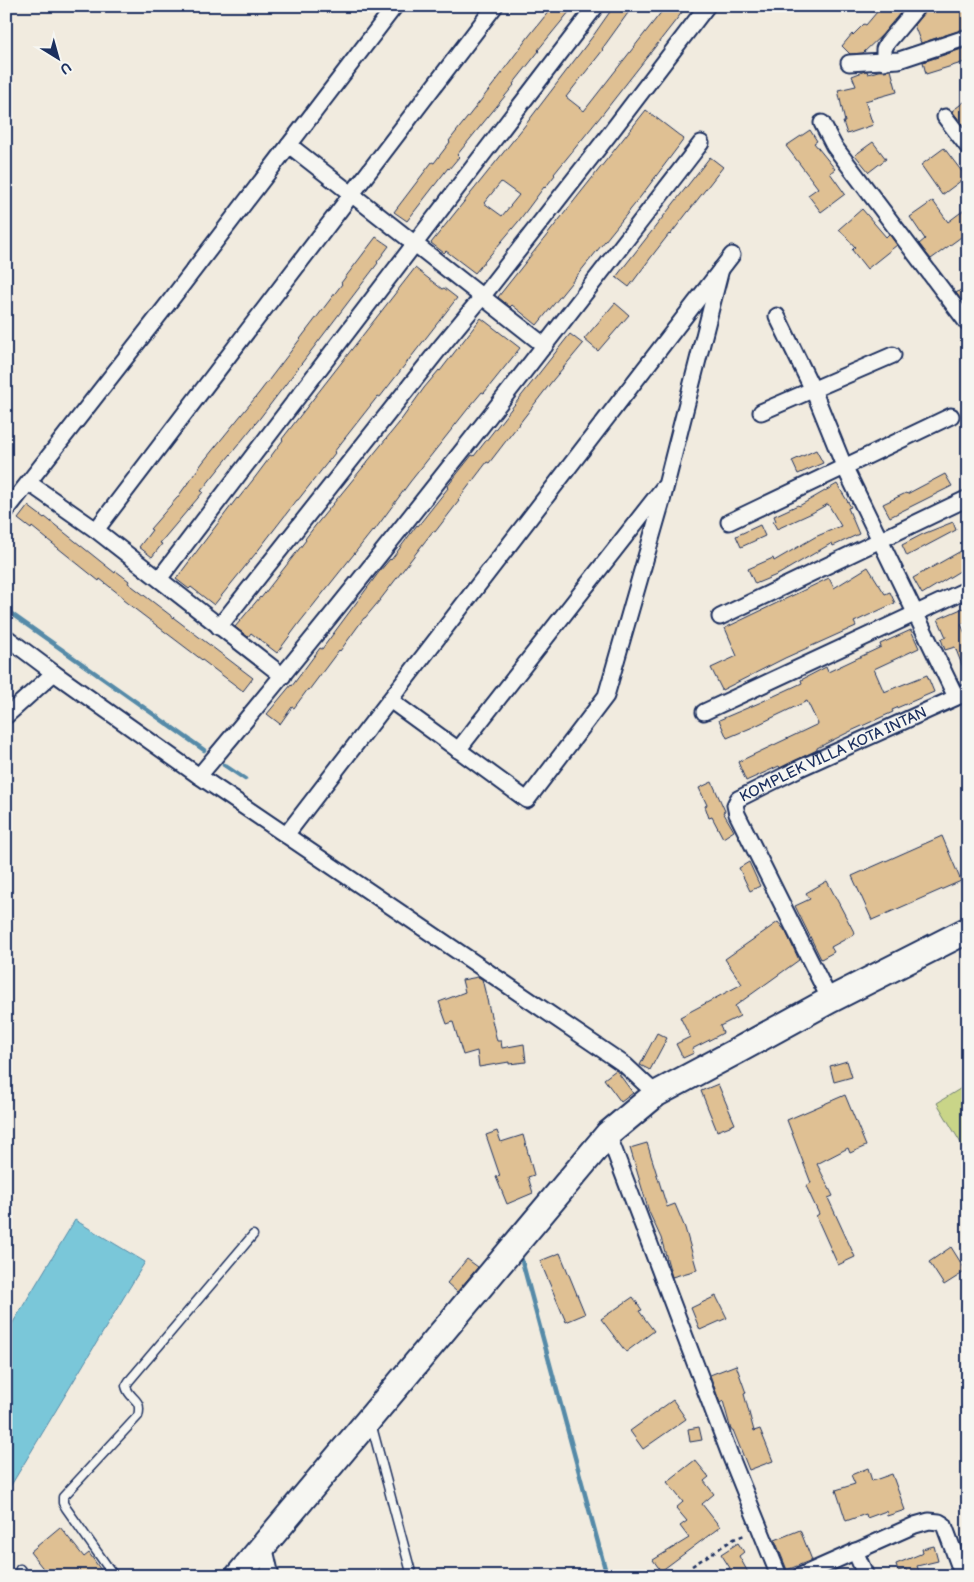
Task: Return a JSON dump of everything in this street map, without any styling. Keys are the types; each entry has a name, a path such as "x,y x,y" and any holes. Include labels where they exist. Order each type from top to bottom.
{"main road":[{"path":"238,1576 608,1134 656,1094 830,1000 968,930"}],"street":[{"path":"6,511 167,306 395,6"},
{"path":"96,530 495,6"},
{"path":"159,579 596,6"},
{"path":"219,626 482,297 707,6"},
{"path":"884,62 884,49 887,43 918,6"},
{"path":"848,63 899,60 968,37"},
{"path":"945,116 968,146"},
{"path":"822,123 834,146 968,324"},
{"path":"199,776 283,676 544,346 701,143"},
{"path":"289,145 544,346"},
{"path":"286,835 732,255"},
{"path":"390,700 527,800 606,696 667,482 721,269"},
{"path":"777,316 813,389 844,466 879,540 962,695"},
{"path":"761,412 893,355"},
{"path":"729,522 951,416"},
{"path":"458,750 667,482"},
{"path":"28,483 96,530 283,676"},
{"path":"720,617 968,498"},
{"path":"704,712 968,589"},
{"path":"6,636 54,673 199,776 625,1065 656,1094"},
{"path":"6,716 54,673"},
{"name":"KOMPLEK VILLA KOTA INTAN","path":"830,1000 737,814 735,806 738,799 798,769 962,695"},
{"path":"608,1134 726,1446 779,1576"},
{"path":"800,1576 915,1525 929,1521 939,1522 944,1525 963,1576"},
{"path":"264,1545 271,1576"},
{"path":"856,1551 866,1576"}],"lane":[{"path":"114,1576 66,1508 63,1503 63,1497 138,1416 139,1403 127,1390 126,1386 129,1381 253,1235"},
{"path":"370,1417 412,1576"},
{"path":"20,1569 25,1576"}],"path":[{"path":"692,1566 734,1539 760,1529"}],"green space":[{"path":"968,1084 968,1155 937,1103"}],"water":[{"path":"75,1220 145,1262 10,1487 6,1485 6,1334"}],"building":[{"path":"553,6 574,6 538,50 514,85 457,155 459,157 448,168 407,221 394,212 432,162 434,163"},
{"path":"614,6 633,6 603,50 566,97 584,111 666,6 687,6 554,174 545,188 475,273 446,251 444,253 431,243 523,128","holes":["501,182 519,195 502,216 484,203"]},
{"path":"882,6 906,6 883,34 863,53 850,54 842,46 852,34 864,24 866,25"},
{"path":"939,6 968,6 968,28 921,43 914,25 926,10"},
{"path":"968,47 968,61 926,74 923,62"},
{"path":"891,70 897,92 865,101 873,125 847,134 843,122 845,122 838,90 856,86 852,76 865,71 868,74"},
{"path":"968,99 968,123 964,126 952,111"},
{"path":"646,110 684,139 635,204 537,325 512,305 510,307 498,297"},
{"path":"810,130 817,141 814,143 835,169 830,173 845,194 821,212 808,195 818,188 786,146"},
{"path":"873,142 886,159 869,172 855,155"},
{"path":"944,148 966,177 942,195 921,165"},
{"path":"710,157 723,167 629,287 616,277"},
{"path":"933,201 948,222 968,207 968,232 931,259 919,244 925,239 910,217"},
{"path":"862,209 886,237 889,234 897,245 867,269 852,250 855,247 839,229"},
{"path":"376,237 389,246 378,263 260,418 201,491 203,492 160,543 162,544 152,557 139,547 152,530 150,529 177,498 203,462 259,393"},
{"path":"415,268 457,298 214,605 191,587 189,589 176,579"},
{"path":"968,285 968,308 956,293"},
{"path":"615,303 629,315 598,351 584,339"},
{"path":"481,318 520,348 484,393 482,392 467,410 277,653 251,633 248,637 235,627 261,598 315,526"},
{"path":"570,334 583,344 489,463 487,462 435,532 433,531 340,651 294,708 292,707 280,724 267,714 292,686 320,648 322,649 379,572 391,560 472,455 474,456"},
{"path":"816,450 823,463 798,474 792,461"},
{"path":"945,474 952,486 890,517 883,504"},
{"path":"837,484 851,507 848,508 859,534 833,546 832,543 779,574 755,584 748,569 773,558 774,561 815,537 841,526 828,504 777,529 773,522 776,521 774,516 799,506"},
{"path":"28,506 45,517 115,573 116,571 129,581 128,583 253,678 243,691 123,600 124,598 100,579 99,581 32,527 31,529 18,519"},
{"path":"953,522 956,530 907,556 902,545"},
{"path":"760,525 765,536 741,547 736,536"},
{"path":"968,547 968,566 922,594 913,578"},
{"path":"868,567 885,594 890,592 895,603 854,622 856,626 785,658 722,690 711,668 737,656 725,628 829,578 834,588"},
{"path":"968,606 968,621 961,624 968,641 967,678 955,647 945,650 941,639 946,637 938,619"},
{"path":"911,630 919,648 874,669 884,692 927,675 934,692 892,710 893,712 851,731 780,768 779,766 746,781 738,762 818,724 807,701 727,738 719,720 802,683 801,680 826,667 828,672 881,647 880,644"},
{"path":"712,782 725,811 723,812 734,831 723,838 712,817 709,818 705,806 707,805 699,788"},
{"path":"942,836 961,881 872,920 852,876"},
{"path":"749,862 760,886 750,891 739,868"},
{"path":"827,881 855,934 831,947 834,952 821,959 795,906 810,899 806,893"},
{"path":"778,922 786,932 799,960 735,1006 740,1016 720,1026 723,1033 692,1049 694,1053 683,1058 676,1044 690,1037 680,1017 742,984 725,959"},
{"path":"478,977 482,979 497,1041 501,1041 502,1048 524,1044 526,1062 509,1064 509,1062 479,1067 477,1051 463,1055 453,1022 447,1024 439,1002 465,992 462,980"},
{"path":"657,1033 667,1038 650,1070 640,1065"},
{"path":"847,1061 852,1077 834,1082 830,1066"},
{"path":"616,1070 633,1093 621,1102 604,1079"},
{"path":"718,1084 735,1124 717,1131 701,1091"},
{"path":"845,1095 866,1146 850,1153 848,1148 817,1164 833,1196 828,1198 855,1257 838,1265 816,1216 819,1214 806,1186 811,1183 787,1120"},
{"path":"497,1131 501,1142 523,1135 534,1175 528,1177 533,1193 507,1204 496,1177 500,1176 486,1135"},
{"path":"647,1143 667,1207 675,1204 685,1228 697,1270 672,1277 661,1238 649,1212 630,1148"},
{"path":"951,1247 966,1271 944,1285 929,1262"},
{"path":"560,1253 585,1314 566,1322 540,1261"},
{"path":"467,1259 478,1267 457,1292 447,1283"},
{"path":"716,1296 727,1318 700,1330 691,1308"},
{"path":"633,1297 642,1310 639,1311 654,1331 626,1352 601,1319"},
{"path":"736,1365 746,1393 744,1394 754,1431 760,1429 773,1461 749,1470 733,1430 731,1430 723,1401 720,1403 710,1375"},
{"path":"673,1400 686,1419 643,1449 630,1431"},
{"path":"699,1427 702,1440 690,1442 688,1429"},
{"path":"695,1460 709,1477 704,1481 714,1494 702,1504 720,1527 661,1571 653,1560 689,1538 680,1526 687,1521 676,1508 683,1502 667,1482"},
{"path":"868,1468 872,1481 892,1474 905,1510 887,1516 886,1511 867,1518 866,1514 846,1521 836,1490 855,1484 851,1475"},
{"path":"60,1527 84,1557 89,1553 105,1576 49,1576 30,1552"},
{"path":"800,1530 812,1560 787,1570 775,1540"},
{"path":"738,1543 744,1552 739,1556 750,1576 715,1576 730,1568 721,1554"},
{"path":"934,1546 938,1561 917,1566 921,1576 908,1576 906,1569 898,1571 896,1564 923,1553 922,1549"}],"waterway":[{"path":"6,610 204,750"},
{"path":"224,765 245,779"},
{"path":"521,1257 607,1576"}]}
